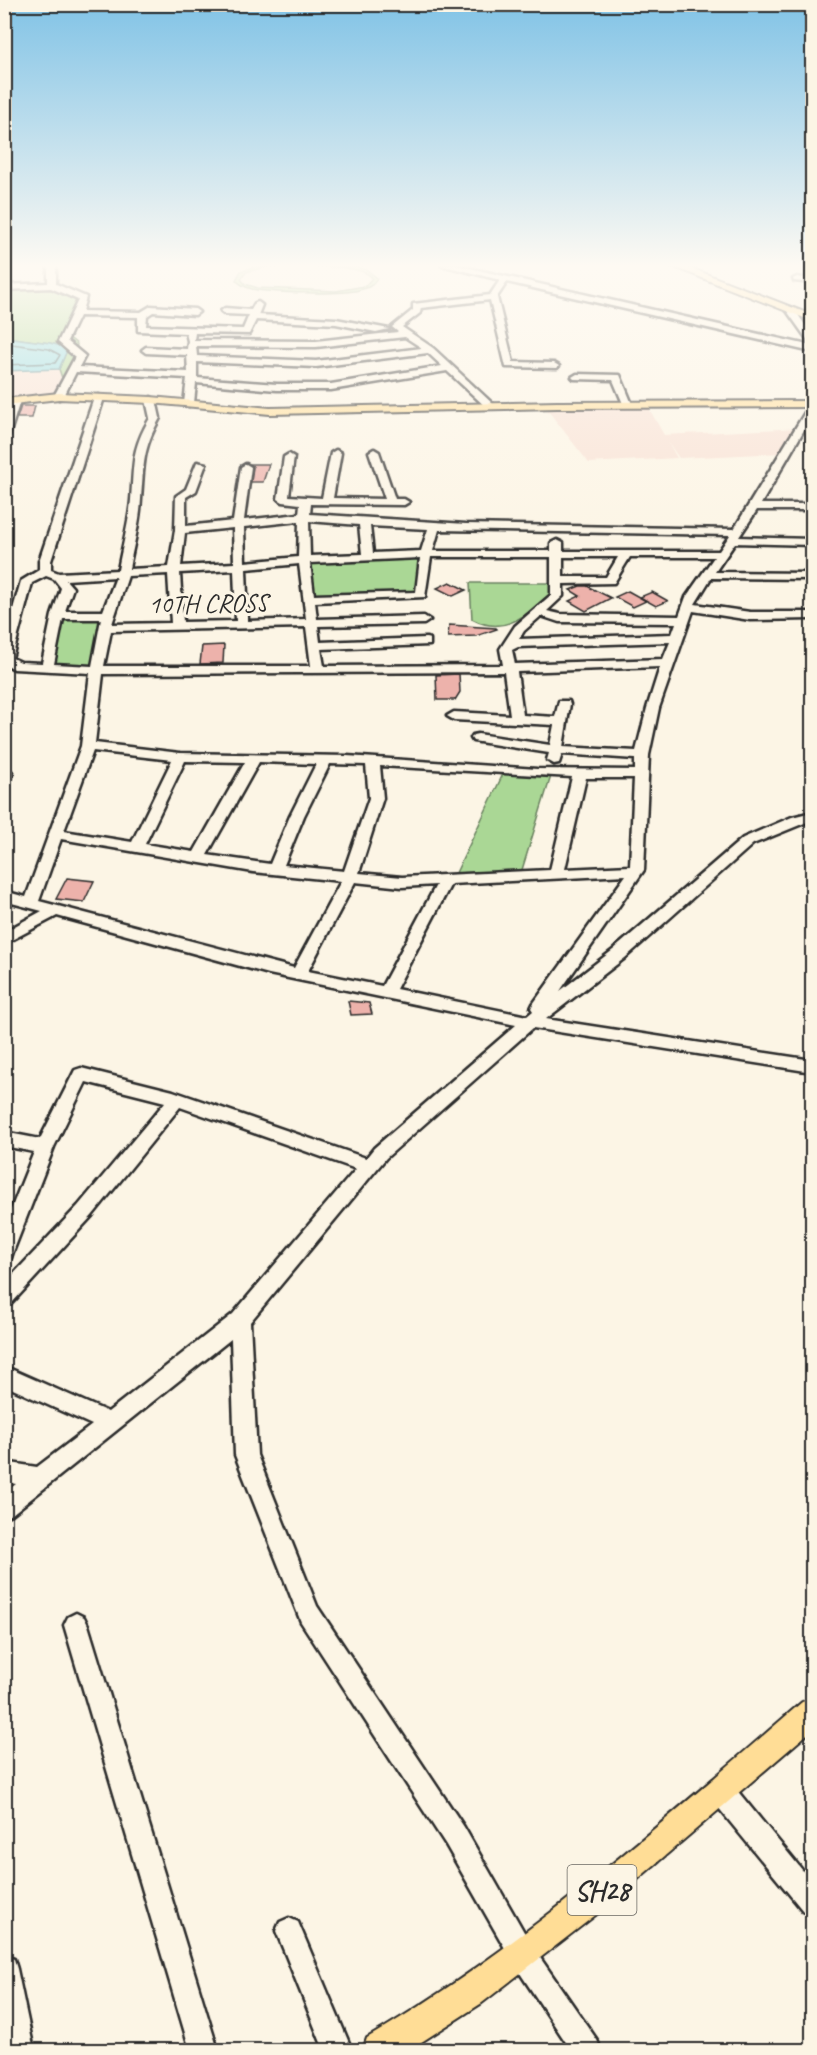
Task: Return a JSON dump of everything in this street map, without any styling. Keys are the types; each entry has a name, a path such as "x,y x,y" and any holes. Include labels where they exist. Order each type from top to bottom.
{"main road":[{"path":"10,401 59,396 151,400 270,411 627,404 813,404"},
{"name":"SH28","path":"379,2050 471,1994 523,1955 722,1792 813,1712"}],"street":[{"path":"59,396 78,361"},
{"path":"189,403 192,361"},
{"path":"289,361 316,364 341,361"},
{"path":"442,361 490,406"},
{"path":"508,361 509,365 554,366"},
{"path":"74,369 277,387 323,387 450,368"},
{"path":"577,377 617,377 627,404"},
{"path":"45,572 45,561 99,398"},
{"path":"32,903 88,746 97,670 108,615 123,572 136,500 136,475 141,448 154,418 151,400"},
{"path":"4,436 10,401"},
{"path":"530,1022 637,870 642,755 668,663 688,606 754,507 813,409"},
{"path":"374,452 390,502"},
{"path":"327,501 336,453"},
{"path":"289,457 283,499 404,502"},
{"path":"177,627 174,570 180,530 181,496 191,491 201,464"},
{"path":"242,625 238,523 246,467"},
{"path":"306,501 304,560 318,670"},
{"path":"754,507 813,507"},
{"path":"180,530 304,517 434,527 734,536 813,542"},
{"path":"364,523 368,557"},
{"path":"309,599 421,595 426,554 434,527"},
{"path":"517,719 511,668 506,649 519,629 557,596 556,529"},
{"path":"668,663 511,668 97,670 18,666 5,658 27,581 45,572 58,577 426,554 722,554"},
{"path":"557,580 610,581 626,554"},
{"path":"707,576 813,576"},
{"path":"47,667 58,615 67,588 58,577"},
{"path":"688,606 750,616 813,616"},
{"path":"539,612 560,618 684,620"},
{"path":"58,615 108,615"},
{"name":"10TH CROSS","path":"105,628 424,621"},
{"path":"506,649 515,643 677,638"},
{"path":"315,646 426,642"},
{"path":"552,773 564,704"},
{"path":"454,716 561,721"},
{"path":"478,738 555,751 642,755"},
{"path":"88,746 180,757 325,760 552,773 642,774"},
{"path":"136,848 180,757"},
{"path":"198,858 254,759"},
{"path":"275,869 297,816 325,760"},
{"path":"298,975 350,877 376,798 373,762"},
{"path":"556,874 580,773"},
{"path":"4,1507 240,1320 380,1153 530,1022 619,954 748,841 797,820 813,816"},
{"path":"57,834 275,869 402,882 637,870"},
{"path":"386,993 446,880"},
{"path":"4,896 269,969 530,1022 813,1066"},
{"path":"4,939 56,910"},
{"path":"4,1252 45,1147 81,1074 176,1100 369,1166"},
{"path":"4,1299 85,1211 176,1100"},
{"path":"4,1139 45,1147"},
{"path":"240,1320 246,1455 309,1614 455,1836 523,1955 587,2050"},
{"path":"4,1375 111,1423"},
{"path":"4,1472 41,1478"},
{"path":"76,1625 204,2050"},
{"path":"722,1792 813,1902"},
{"path":"290,1931 338,2050"},
{"path":"4,1969 20,2050"}],"shaded area":[{"path":"59,369 65,387 59,396 5,402 5,371"},
{"path":"647,405 677,458 589,463 545,407"},
{"path":"801,428 783,453 679,458 663,435"}],"green space":[{"path":"62,361 75,361 71,386 65,387 59,369"},
{"path":"421,556 416,593 314,596 311,562"},
{"path":"470,583 551,583 552,594 515,621 495,626 472,619"},
{"path":"58,615 108,615 97,670 47,667"},
{"path":"504,772 551,776 521,873 455,875"}],"water":[{"path":"5,361 62,361 59,369 5,371"}],"building":[{"path":"21,406 35,406 32,418 17,418"},
{"path":"250,464 269,464 263,482 251,482 253,467"},
{"path":"450,582 466,590 453,596 437,588"},
{"path":"587,586 611,598 586,611 569,601 580,596 570,590"},
{"path":"628,591 646,601 633,607 615,597"},
{"path":"652,592 668,601 656,606 640,597"},
{"path":"449,625 497,629 476,636 448,637"},
{"path":"224,645 223,663 200,664 202,646"},
{"path":"459,674 460,692 455,700 437,700 436,675"},
{"path":"67,878 94,881 84,902 56,899"},
{"path":"348,1001 369,1003 372,1014 351,1015"}]}
